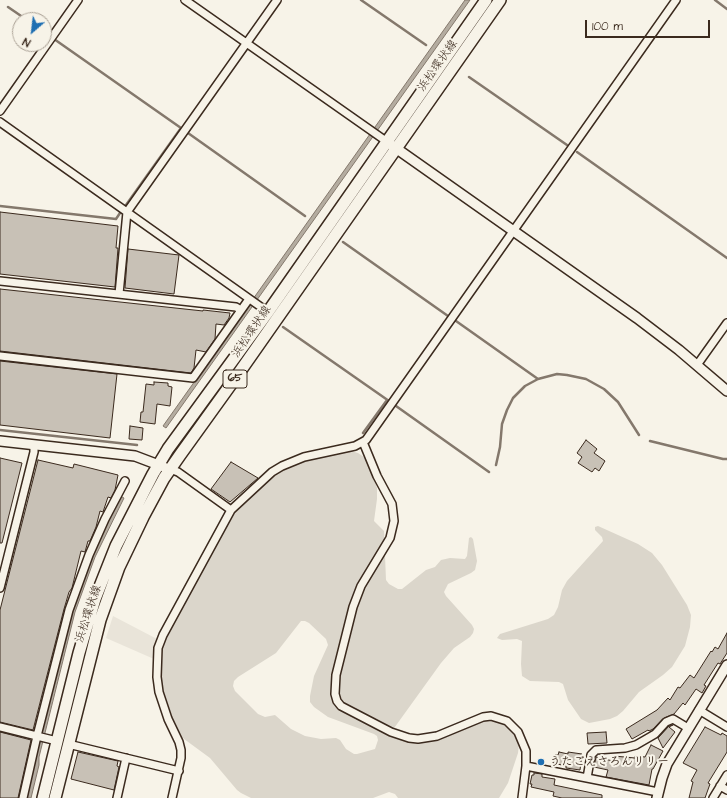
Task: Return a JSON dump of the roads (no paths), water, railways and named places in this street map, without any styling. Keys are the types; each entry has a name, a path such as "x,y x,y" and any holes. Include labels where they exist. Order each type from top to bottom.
{"main road":[{"name":"浜松環状線","path":"43,798 84,635 99,587 124,528 158,465 263,308 386,141 486,0"},
{"name":"浜松環状線","path":"55,798 57,741 112,585 134,533 170,469 397,149 500,0"}],"street":[{"path":"0,111 78,0"},
{"path":"185,0 643,322 679,350 727,391"},
{"path":"119,294 127,212 277,0"},
{"path":"172,798 181,758 181,750 159,692 157,663 158,648 163,634 231,510 263,480 282,466 304,457 355,446 363,442 370,435 676,0"},
{"path":"0,122 263,308"},
{"path":"0,281 236,307 241,310"},
{"path":"0,356 193,378 250,299"},
{"path":"697,365 727,323"},
{"path":"0,441 134,456 178,472 231,510"},
{"path":"363,442 377,476 392,504 394,521 390,538 361,586 353,608 336,675 335,685 337,701 341,706 391,732 409,738 418,739 437,736 483,717 491,716 507,721 518,732 526,752 526,766 522,798"},
{"path":"0,588 34,452 34,445"},
{"path":"23,798 62,635 75,592 97,537 125,481"},
{"path":"526,766 587,778 658,795 667,764 727,665"},
{"path":"699,710 727,727"},
{"path":"587,778 591,755 596,750 625,748 636,745 655,734 666,722 673,719 688,728"},
{"path":"0,727 178,771"},
{"path":"117,798 126,758"},
{"path":"713,798 727,775"},
{"path":"720,786 727,790"}],"waterway":[{"path":"361,0 426,45"},
{"path":"715,0 727,9"},
{"path":"8,7 15,12"},
{"path":"54,39 181,128"},
{"path":"469,77 567,145"},
{"path":"126,205 181,128"},
{"path":"188,133 305,216"},
{"path":"577,152 727,258"},
{"path":"0,206 116,219 120,213"},
{"path":"343,242 448,316"},
{"path":"456,321 538,379"},
{"path":"283,327 389,401"},
{"path":"496,465 500,447 502,424 513,398 525,386 538,379 557,374 586,379 604,389 618,402 639,435"},
{"path":"363,433 387,400"},
{"path":"396,406 489,472"},
{"path":"0,430 137,445"},
{"path":"650,441 727,459"}],"place":[{"name":"うたごえさろんリリー","path":"541,762"}]}
